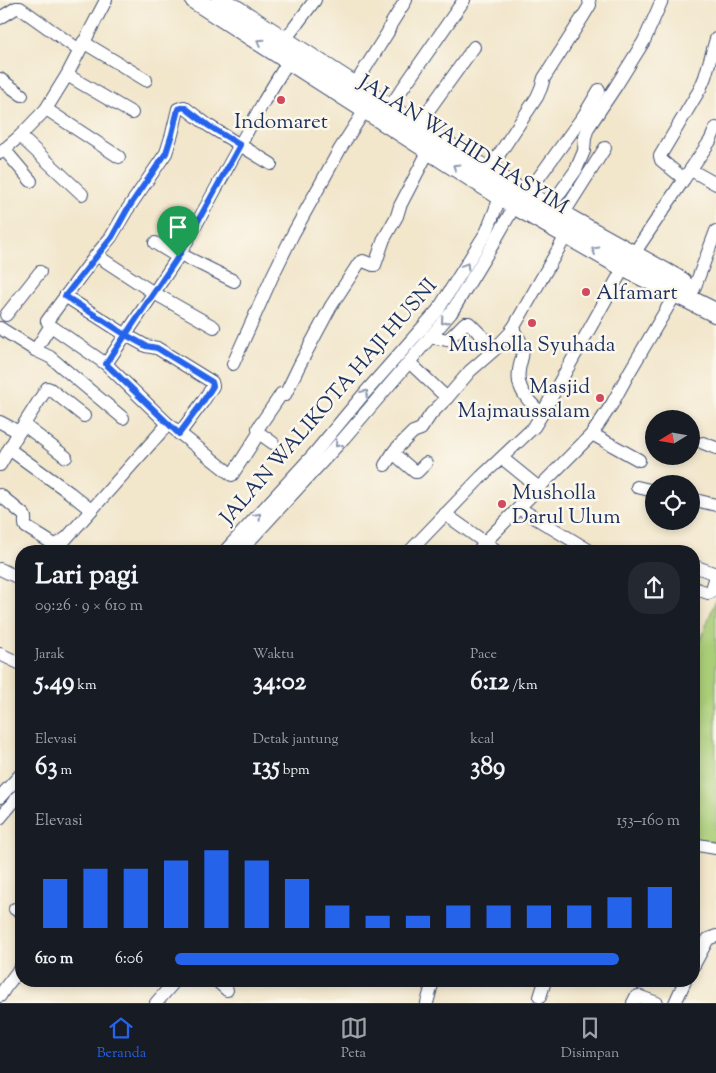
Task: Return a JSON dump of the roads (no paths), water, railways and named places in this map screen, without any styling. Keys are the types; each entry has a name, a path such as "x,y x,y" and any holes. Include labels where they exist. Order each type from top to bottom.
{"highway":[{"name":"JALAN WAHID HASYIM","path":"196,0 289,60 354,86 488,171 514,198 560,219"},
{"name":"JALAN WAHID HASYIM","path":"221,0 284,41 365,110 429,150 514,198 560,219 629,261 685,291 716,313"},
{"name":"JALAN WAHID HASYIM","path":"685,291 716,300"}],"street":[{"path":"31,181 2,151 20,136 46,109 67,75 106,0"},
{"path":"284,41 315,0"},
{"path":"354,86 406,0"},
{"path":"389,108 464,0"},
{"path":"488,171 537,97 544,78 590,5 589,0"},
{"path":"385,465 393,452 413,432 422,428 431,414 512,329 560,219 584,151 588,128 644,40 662,0"},
{"path":"0,18 20,4 81,46 146,80"},
{"path":"716,39 714,56 700,89 660,156 667,166 716,184"},
{"path":"417,126 474,47"},
{"path":"106,364 179,255 264,101 289,60"},
{"path":"67,75 132,112"},
{"path":"0,79 22,96"},
{"path":"514,198 584,114 599,90"},
{"path":"271,164 209,126 184,107 178,109 166,153 127,210 112,237 96,255 47,321 51,326 106,364 179,434 232,475 259,433 258,428 281,394 285,395 287,392 331,306 359,263 363,261 375,265 384,239 429,150"},
{"path":"46,109 119,157"},
{"path":"233,364 293,234 340,149 365,110"},
{"path":"416,545 534,426 629,261 710,141 716,128"},
{"path":"20,136 82,194"},
{"path":"560,219 605,148"},
{"name":"JALAN WALIKOTA HAJI HUSNI","path":"246,545 311,475 451,313 493,244 514,198"},
{"name":"JALAN WALIKOTA HAJI HUSNI","path":"230,545 313,455 438,310 487,231 514,198"},
{"path":"484,545 592,434 612,404 630,371 685,291 716,230"},
{"path":"155,243 234,282"},
{"path":"96,255 154,293 214,327"},
{"path":"40,272 3,312 6,318 0,328 50,358 123,418"},
{"path":"65,296 126,335 146,346 157,348 214,384 179,434"},
{"path":"430,336 448,340 465,323 469,323 495,349"},
{"path":"35,350 51,326"},
{"path":"512,329 521,342 523,349 520,383 527,398 542,414"},
{"path":"408,362 447,398"},
{"path":"0,465 48,388 84,416"},
{"path":"0,422 22,428 66,457"},
{"path":"60,545 168,424"},
{"path":"259,433 273,443"},
{"path":"592,434 639,460"},
{"path":"703,443 716,448"},
{"path":"9,449 91,510"},
{"path":"393,452 415,472 418,472 426,463"},
{"path":"502,458 538,488"},
{"path":"637,487 645,489"},
{"path":"0,495 24,515 26,527 55,545 65,539"},
{"path":"700,501 716,505"},
{"path":"520,508 580,545"},
{"path":"445,514 480,545"},
{"path":"700,568 716,575 711,592 700,590"},
{"path":"0,569 15,576"},
{"path":"0,654 15,661"},
{"path":"0,797 15,781"},
{"path":"0,818 15,800"},
{"path":"700,845 716,848"},
{"path":"700,953 708,939 716,936"},
{"path":"0,996 15,975"},
{"path":"156,1003 170,987"},
{"path":"224,987 227,990"},
{"path":"427,1003 431,987"},
{"path":"540,996 543,987"},
{"path":"677,1002 683,987"},
{"path":"633,1003 638,996 657,1003"}],"place":[{"name":"Indomaret","path":"281,100"},
{"name":"Alfamart","path":"586,292"},
{"name":"Musholla Syuhada","path":"532,323"},
{"name":"Masjid Majmaussalam","path":"600,398"},
{"name":"Musholla Darul Ulum","path":"502,504"}]}
